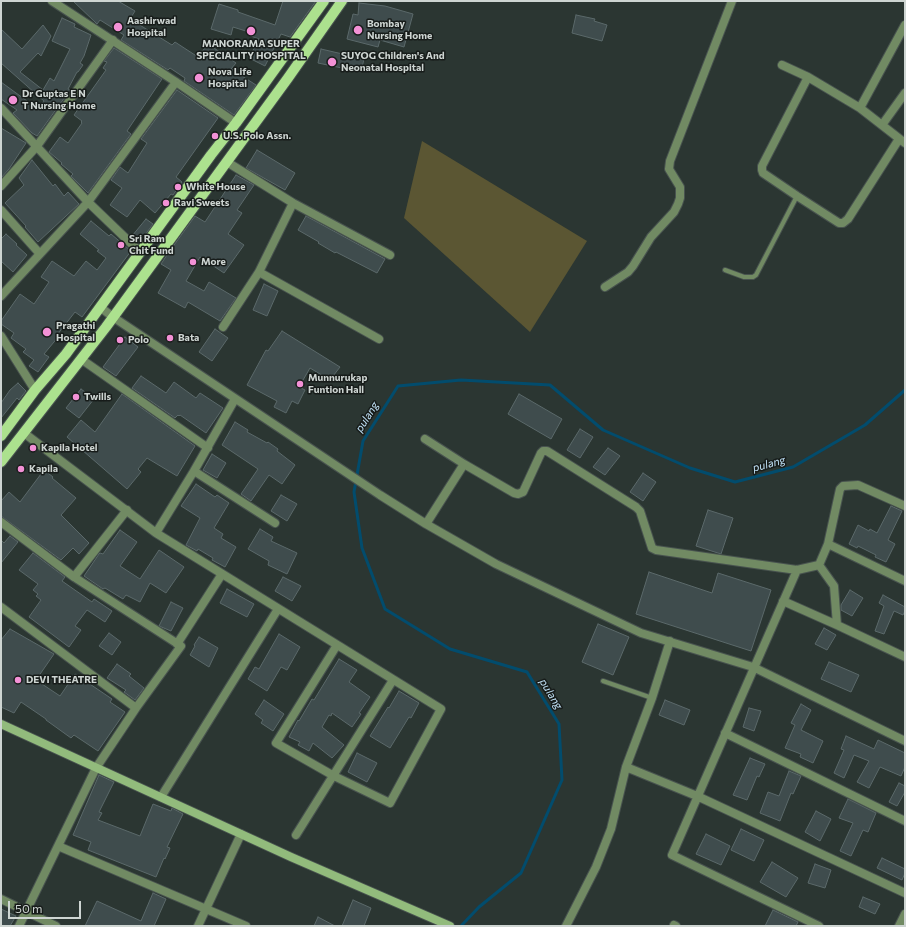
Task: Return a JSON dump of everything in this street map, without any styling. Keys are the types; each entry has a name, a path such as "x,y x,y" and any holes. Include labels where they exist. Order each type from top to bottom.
{"main road":[{"path":"1,436 35,390 66,354 211,155 236,124 324,1"},
{"path":"1,462 113,317 288,78 342,1"}],"street":[{"path":"52,1 176,82 236,124"},
{"path":"605,287 628,272 634,266 651,237 674,212 678,204 680,198 680,187 668,165 732,1"},
{"path":"860,108 905,25"},
{"path":"1,186 37,146 113,40"},
{"path":"782,65 808,77 860,108 902,141 848,219 843,223 839,223 797,196 763,173 762,170 762,166 808,77"},
{"path":"1,296 88,202 176,82"},
{"path":"882,125 905,94"},
{"path":"1,108 88,202 140,252"},
{"path":"227,162 293,202 390,255"},
{"path":"223,327 258,272 293,202"},
{"path":"1,210 40,254"},
{"path":"258,272 379,339"},
{"path":"100,307 380,495 426,524 496,564 641,633 753,667 905,741"},
{"path":"1,336 35,390"},
{"path":"81,359 208,448"},
{"path":"156,533 208,448 235,399"},
{"path":"24,433 156,533 441,709 390,803 334,776 276,743 337,645"},
{"path":"425,439 464,464 518,494 523,492 541,453 543,451 547,451 636,507 640,511 652,548 656,550 797,570 819,565"},
{"path":"426,524 464,464"},
{"path":"194,471 276,523"},
{"path":"819,565 828,544 840,489 843,486 858,485 905,506"},
{"path":"74,577 127,510"},
{"path":"1,522 74,577 181,646 136,708 96,768 19,926"},
{"path":"828,544 905,581"},
{"path":"819,565 834,586 837,624"},
{"path":"797,570 753,667 672,855 810,924 820,926"},
{"path":"177,644 222,574"},
{"path":"783,601 837,624 905,657"},
{"path":"1,607 136,708"},
{"path":"161,797 278,609"},
{"path":"566,926 596,867 611,829 626,767 652,698 670,641"},
{"path":"296,835 393,680"},
{"path":"1,724 240,834 450,926"},
{"path":"725,733 905,821"},
{"path":"626,767 697,796 905,893"},
{"path":"198,926 240,834"},
{"path":"58,846 246,926"},
{"path":"1,899 56,926"},
{"path":"899,926 905,914"}],"lane":[{"path":"725,270 744,277 753,277 756,274 797,196"},
{"path":"603,681 652,698"}],"shaded area":[{"path":"422,141 587,241 530,332 404,218"}],"building":[{"path":"73,1 118,1 135,11 130,19 172,45 175,42 198,57 208,44 236,63 231,69 256,85 234,115 184,81 185,78 170,68 168,70 121,40 124,35 100,20 97,24"},
{"path":"283,1 316,1 290,37 281,34 265,66 249,58 259,39 248,35 249,32 233,27 231,35 211,29 219,4 275,25"},
{"path":"359,3 385,6 413,14 404,47 380,40 378,47 347,39 353,14 358,15"},
{"path":"576,15 595,19 594,21 607,25 602,41 572,33"},
{"path":"62,18 75,24 74,27 91,35 80,63 83,65 77,72 68,89 70,90 37,136 32,133 13,113 17,110 1,99 1,82 38,109 44,101 1,63 1,29 22,49 43,25 51,36 41,56 38,53 20,72 43,90 50,78 54,81 70,49 52,41"},
{"path":"114,48 162,79 127,131 131,134 88,193 71,176 73,174 49,152 60,137 68,143 82,123 82,121 74,115 106,70 103,68 107,62 104,61"},
{"path":"321,49 364,59 361,72 318,63"},
{"path":"177,90 218,118 176,177 182,182 173,195 171,194 155,213 140,200 127,217 110,205 122,188 111,180 120,167 128,173 147,143 141,139"},
{"path":"1,128 26,143 9,169 1,178"},
{"path":"257,150 295,173 285,190 246,168"},
{"path":"32,160 53,186 55,184 64,196 68,192 79,204 38,242 5,203 24,185 19,178"},
{"path":"236,175 254,185 237,210 242,213 228,234 244,245 224,273 200,257 186,281 204,291 209,282 236,298 220,321 188,302 185,308 158,293 171,270 161,264 195,216 205,222"},
{"path":"306,216 385,259 377,273 336,252 335,253 298,230"},
{"path":"146,219 153,224 140,242 138,242 132,236"},
{"path":"91,221 109,236 111,234 131,251 82,317 75,312 57,335 59,336 44,354 49,357 38,372 29,366 34,360 23,352 26,349 11,338 14,333 1,324 1,321 20,294 34,304 49,282 41,277 52,261 74,276 86,261 97,270 106,258 80,234"},
{"path":"6,234 27,255 13,272 1,261 1,239"},
{"path":"264,284 278,291 267,316 253,310"},
{"path":"215,329 228,338 212,361 199,352"},
{"path":"282,331 340,367 330,380 310,368 299,387 305,390 298,404 292,401 286,413 274,407 277,401 247,385 266,350 268,351"},
{"path":"125,337 138,347 116,376 103,367"},
{"path":"141,376 166,393 174,382 196,398 200,393 223,408 206,433 180,415 175,418 132,388"},
{"path":"18,383 26,391 19,400 17,398 1,418 1,403 10,390"},
{"path":"81,389 94,399 79,418 66,408"},
{"path":"122,394 195,446 177,476 147,458 138,469 141,472 127,489 67,437 81,420 95,432"},
{"path":"519,394 562,419 551,439 508,414"},
{"path":"235,422 248,430 247,432 267,443 268,442 278,449 277,451 295,465 282,484 269,475 251,501 241,494 258,469 222,445"},
{"path":"580,429 593,437 580,458 567,450"},
{"path":"608,448 620,456 605,475 593,467"},
{"path":"212,454 226,463 217,478 203,470"},
{"path":"44,470 76,498 61,515 89,543 79,554 73,548 61,560 1,516 1,501 9,492 20,502"},
{"path":"643,473 656,482 643,501 630,492"},
{"path":"196,484 215,497 217,495 229,503 214,528 223,534 221,538 236,547 225,567 212,560 213,558 198,549 197,551 186,545 200,518 181,506"},
{"path":"281,495 297,504 287,521 271,511"},
{"path":"891,506 902,511 888,540 895,544 886,562 858,546 857,548 849,544 858,525 869,531 870,529 877,533"},
{"path":"708,510 733,518 721,554 696,546"},
{"path":"260,529 273,537 271,541 297,553 287,574 268,565 269,561 248,549"},
{"path":"120,530 137,542 120,566 140,579 159,550 184,567 166,593 150,583 140,602 126,595 123,599 105,588 103,589 84,576 99,554 103,554"},
{"path":"10,536 18,542 1,563 1,540 4,543"},
{"path":"33,553 65,577 62,581 92,602 94,599 112,611 105,622 87,610 75,626 81,630 69,647 29,617 41,600 36,596 38,594 33,590 38,584 19,570"},
{"path":"649,572 712,593 718,573 771,590 751,651 636,614"},
{"path":"283,577 301,586 292,601 275,591"},
{"path":"227,589 254,604 247,617 220,603"},
{"path":"850,590 863,598 852,616 841,610 841,605"},
{"path":"883,595 905,607 903,615 894,611 884,634 875,631 884,606 879,603"},
{"path":"171,602 183,608 171,631 159,626"},
{"path":"598,624 629,637 613,675 582,662"},
{"path":"824,628 836,635 827,650 815,644"},
{"path":"10,629 54,654 36,680 60,696 75,674 112,699 110,702 125,712 98,751 74,735 71,738 21,702 14,713 1,707 1,640"},
{"path":"109,633 121,642 112,655 99,646"},
{"path":"279,634 300,647 287,670 281,667 267,691 248,679 255,667 259,669"},
{"path":"199,637 218,648 209,667 190,655"},
{"path":"339,659 357,670 349,682 370,697 359,713 361,714 352,727 332,713 331,716 329,715 322,727 344,745 332,758 313,743 309,751 298,745 300,742 289,737 298,720 299,721 312,699 314,700"},
{"path":"829,662 859,675 851,692 821,679"},
{"path":"117,664 131,674 129,676 144,688 135,700 124,692 126,690 107,678"},
{"path":"399,691 419,703 411,718 409,717 390,748 370,736"},
{"path":"264,700 284,714 273,731 261,723 263,720 255,714"},
{"path":"665,700 690,710 684,725 659,715"},
{"path":"801,704 811,710 801,730 823,741 813,763 800,757 801,754 785,748 795,725 791,723"},
{"path":"749,708 761,711 754,731 743,727"},
{"path":"846,736 874,749 878,740 905,753 905,767 901,776 880,767 869,788 857,782 869,761 854,755 844,778 834,773 844,750 841,749"},
{"path":"357,753 377,763 367,782 348,772"},
{"path":"750,758 765,764 759,777 757,776 747,800 733,795"},
{"path":"789,771 801,776 793,794 791,793 780,821 760,813 768,792 779,796"},
{"path":"99,775 114,782 99,812 102,813 98,820 140,836 153,804 171,811 172,808 183,814 167,847 170,848 156,877 88,850 91,842 73,835"},
{"path":"899,783 905,786 905,792 897,806 889,802"},
{"path":"848,799 876,813 868,832 863,830 851,856 840,851 853,823 839,818"},
{"path":"816,811 831,819 820,841 805,832"},
{"path":"741,829 764,840 754,861 731,850"},
{"path":"706,834 730,846 721,865 696,854"},
{"path":"882,858 905,869 902,880 877,868"},
{"path":"772,862 798,878 786,897 760,882"},
{"path":"815,864 831,870 825,888 808,883"},
{"path":"153,893 166,899 154,926 85,926 97,901 141,921"},
{"path":"863,897 880,904 875,914 859,907"},
{"path":"353,900 371,908 364,926 342,926"},
{"path":"1,909 16,916 10,926 1,926"},
{"path":"773,910 798,922 796,926 765,926"},
{"path":"318,917 335,926 314,926"}],"waterway":[{"name":"pulang","path":"461,926 479,907 521,873 562,780 559,724 527,672 450,649 385,609 362,548 354,492 363,441 398,386 461,380 550,385 603,430 690,468 735,482 793,467 865,425 905,390"}],"place":[{"name":"Aashirwad Hospital","path":"118,27"},
{"name":"Bombay Nursing Home","path":"358,30"},
{"name":"MANORAMA SUPER SPECIALITY HOSPITAL","path":"251,31"},
{"name":"SUYOG Children's And Neonatal Hospital","path":"332,62"},
{"name":"Nova Life Hospital","path":"199,78"},
{"name":"Dr Guptas E N T Nursing Home","path":"13,100"},
{"name":"U.S. Polo Assn.","path":"215,136"},
{"name":"White House","path":"178,187"},
{"name":"Ravi Sweets","path":"166,203"},
{"name":"Sri Ram Chit Fund","path":"121,245"},
{"name":"More","path":"193,262"},
{"name":"Pragathi Hospital","path":"47,332"},
{"name":"Bata","path":"170,338"},
{"name":"Polo","path":"120,340"},
{"name":"Munnurukap Funtion Hall","path":"300,384"},
{"name":"Twills","path":"76,397"},
{"name":"Kapila Hotel","path":"33,448"},
{"name":"Kapila","path":"21,469"},
{"name":"DEVI THEATRE","path":"18,680"}]}
